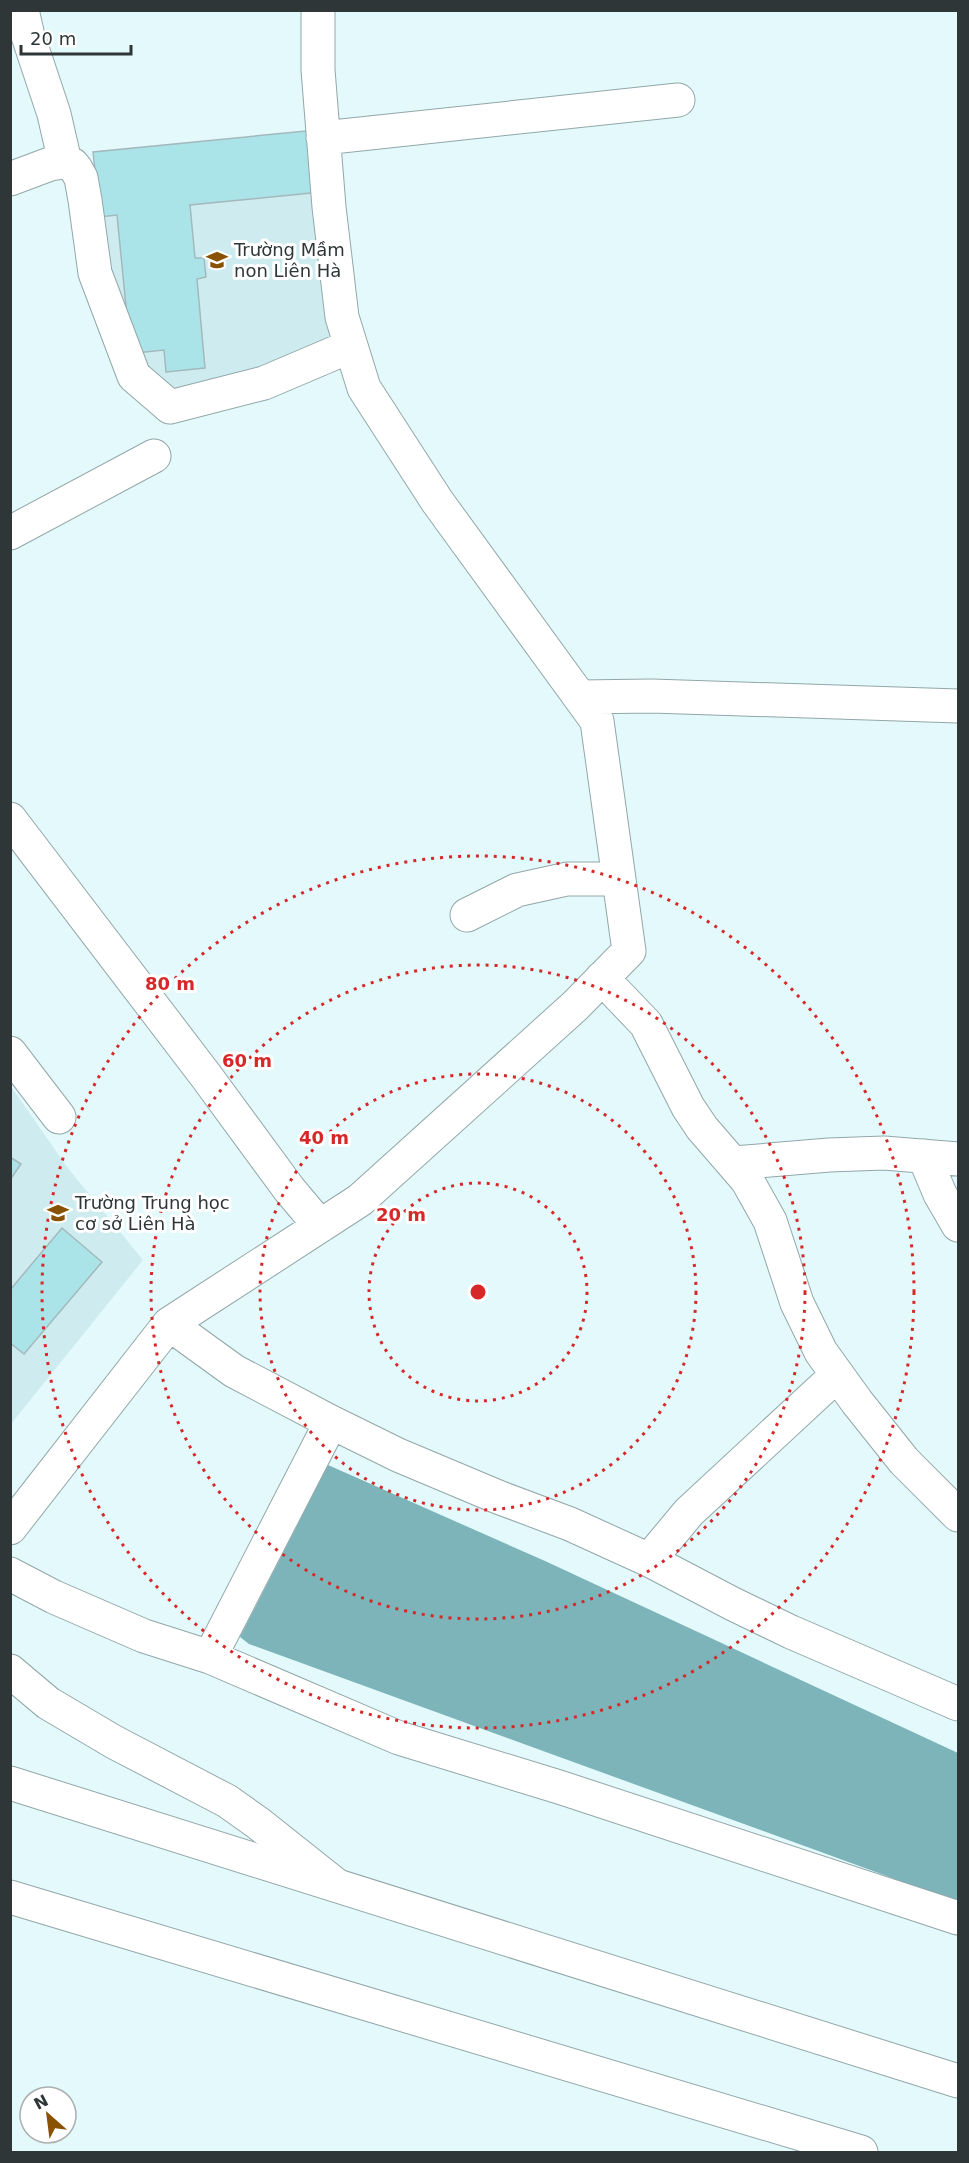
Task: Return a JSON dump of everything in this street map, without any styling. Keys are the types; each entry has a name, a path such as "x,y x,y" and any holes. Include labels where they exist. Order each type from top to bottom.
{"street":[{"path":"22,10 28,36 54,114 65,162"},
{"path":"10,1528 169,1324 360,1200 574,1006 629,951 597,721 437,501 364,388 342,317 323,138 318,70 318,10"},
{"path":"323,138 678,100"},
{"path":"10,179 50,164 65,162 72,164 81,178 95,273 134,376 170,407 264,383 351,346"},
{"path":"10,534 154,456"},
{"path":"580,697 652,696 958,706"},
{"path":"10,819 206,1076 282,1180 320,1226"},
{"path":"467,915 517,890 567,879 619,879"},
{"path":"602,978 646,1024 702,1128 747,1180 770,1221 797,1303 821,1352 904,1461 958,1515"},
{"path":"10,1053 59,1117"},
{"path":"734,1163 840,1154 884,1153 958,1159"},
{"path":"924,1156 940,1194 958,1225"},
{"path":"169,1324 234,1371 398,1455 570,1524 649,1560 790,1632 958,1704"},
{"path":"649,1560 689,1512 837,1374"},
{"path":"210,1657 331,1422"},
{"path":"10,1574 54,1597 144,1636 210,1657 399,1738 559,1786 958,1918"},
{"path":"10,1671 48,1703 114,1742 227,1801 339,1888"},
{"path":"10,1783 958,2081"},
{"path":"10,1897 861,2152"}],"shaded area":[{"name":"Trường Mầm non Liên Hà","path":"316,130 333,347 230,383 160,393 115,303 100,217 93,152"},
{"name":"Trường Trung học cơ sở Liên Hà","path":"10,1085 67,1167 143,1260 11,1424"}],"water":[{"path":"328,1465 545,1561 958,1753 958,1904 249,1644 240,1637"}],"building":[{"path":"316,130 321,192 190,205 195,258 204,258 206,277 197,279 205,368 166,372 164,350 136,353 129,337 117,215 100,217 93,152"},
{"path":"10,1157 21,1164 10,1180"},
{"path":"62,1228 102,1262 24,1354 10,1343 10,1290"}],"place":[{"name":"Trường Mầm non Liên Hà","path":"217,260"},
{"name":"Trường Trung học cơ sở Liên Hà","path":"58,1213"}]}
